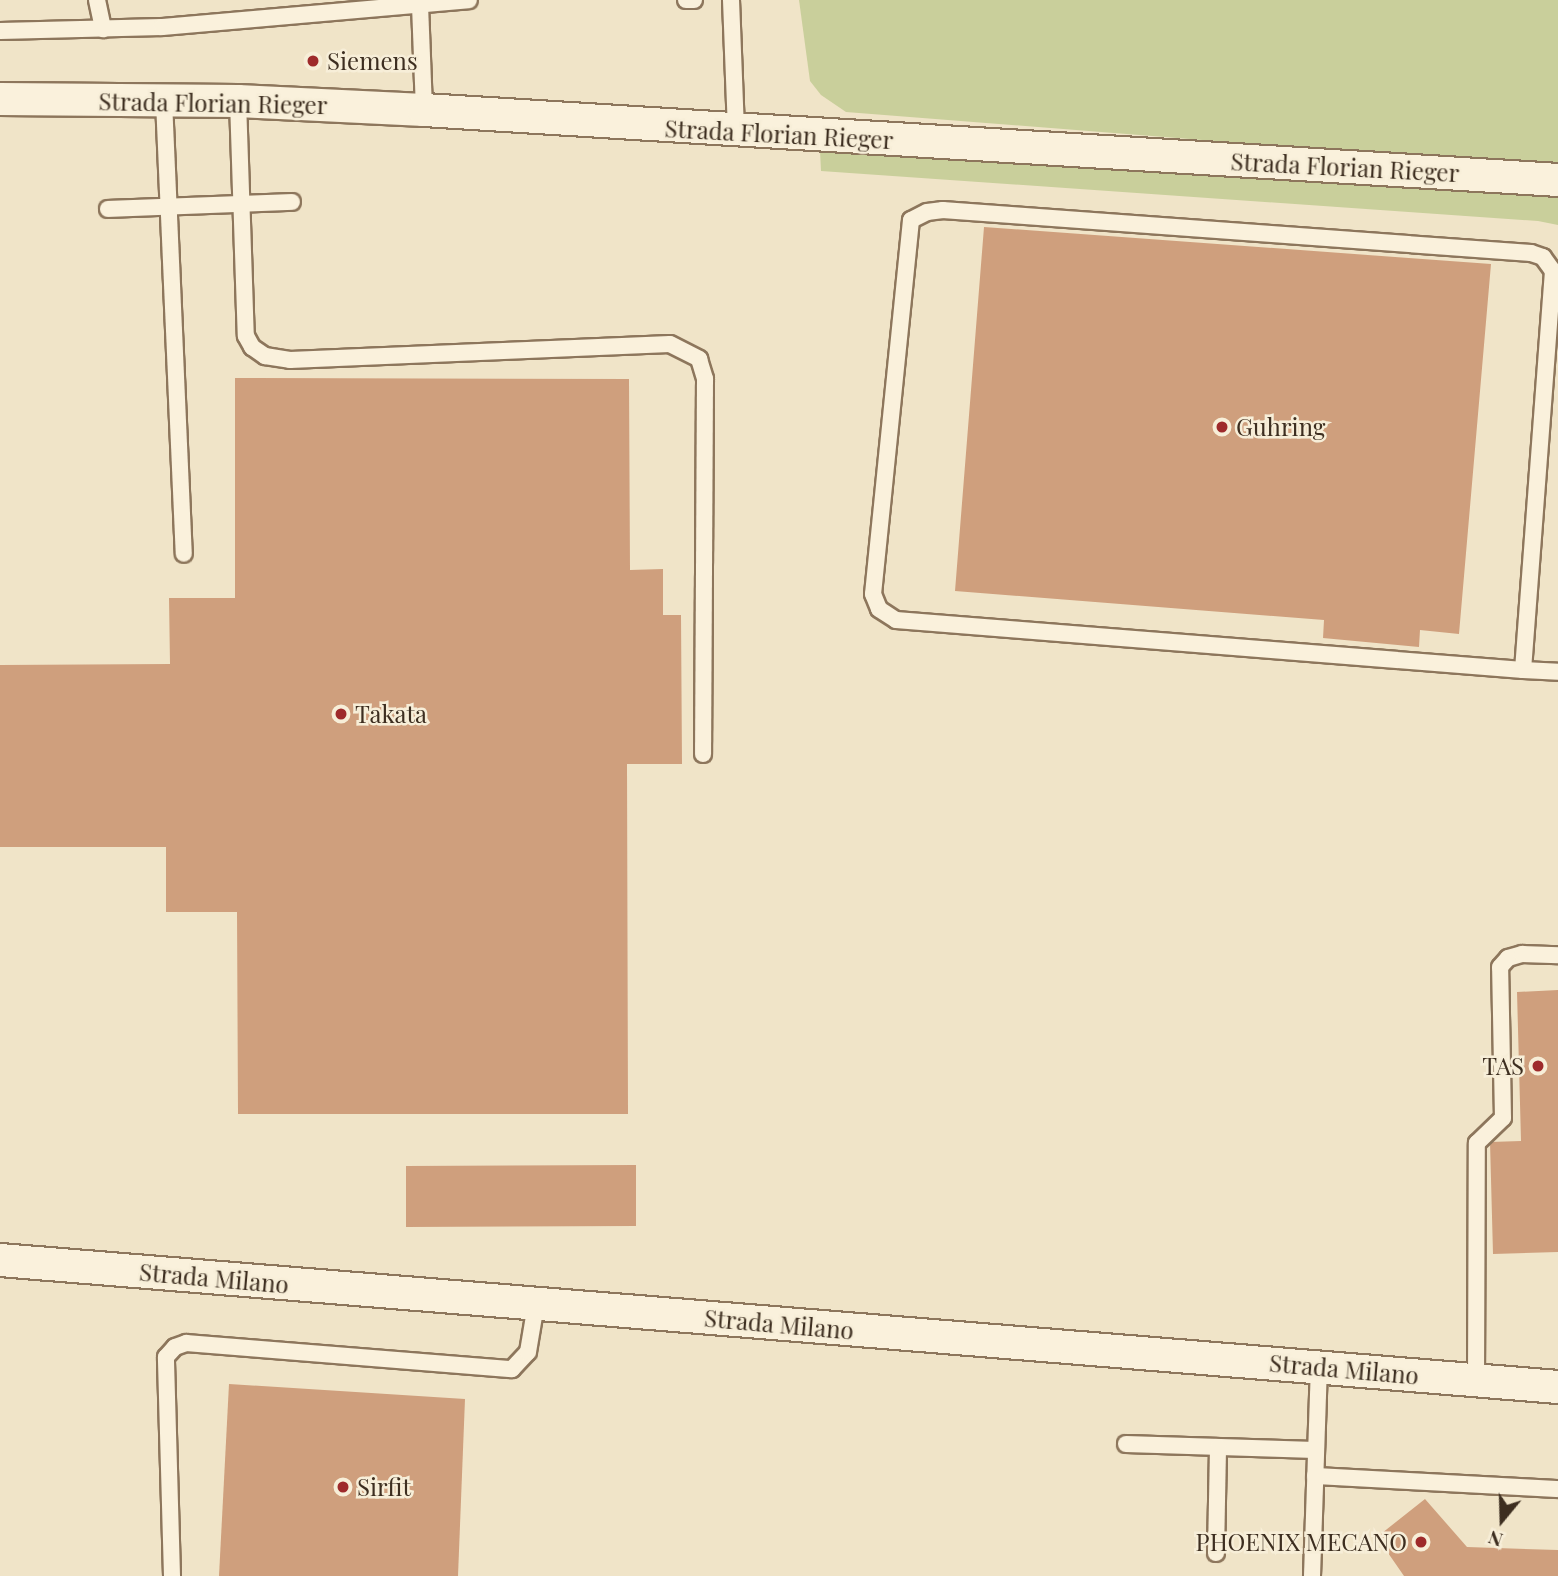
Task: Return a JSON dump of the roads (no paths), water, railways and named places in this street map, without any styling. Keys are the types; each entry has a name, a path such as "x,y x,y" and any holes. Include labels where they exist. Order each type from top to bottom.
{"street":[{"name":"Strada Florian Rieger","path":"0,99 238,101 424,110 1558,180"},
{"name":"Strada Milano","path":"0,1260 1558,1387"}],"lane":[{"path":"97,0 103,29"},
{"path":"0,30 162,27 469,0"},
{"path":"686,0 694,0"},
{"path":"731,0 736,131"},
{"path":"420,5 424,110"},
{"path":"164,101 171,206 184,554"},
{"path":"238,101 246,337 252,347 265,356 290,360 670,344 699,359 705,379 703,754"},
{"path":"108,209 292,202"},
{"path":"1523,670 1553,271 1543,257 1531,253 943,210 927,212 911,220 873,594 880,610 896,620 1523,670 1558,672"},
{"path":"1476,1380 1477,1143 1503,1118 1500,967 1508,958 1522,954 1558,955"},
{"path":"172,1576 166,1357 175,1347 186,1343 512,1368 528,1352 536,1304"},
{"path":"1312,1576 1320,1368"},
{"path":"1126,1444 1315,1450"},
{"path":"1216,1553 1218,1447"},
{"path":"1315,1476 1558,1489"}],"place":[{"name":"Siemens","path":"313,61"},
{"name":"Guhring","path":"1222,427"},
{"name":"Takata","path":"341,714"},
{"name":"TAS","path":"1538,1066"},
{"name":"Sirfit","path":"343,1487"},
{"name":"PHOENIX MECANO","path":"1421,1542"}]}
